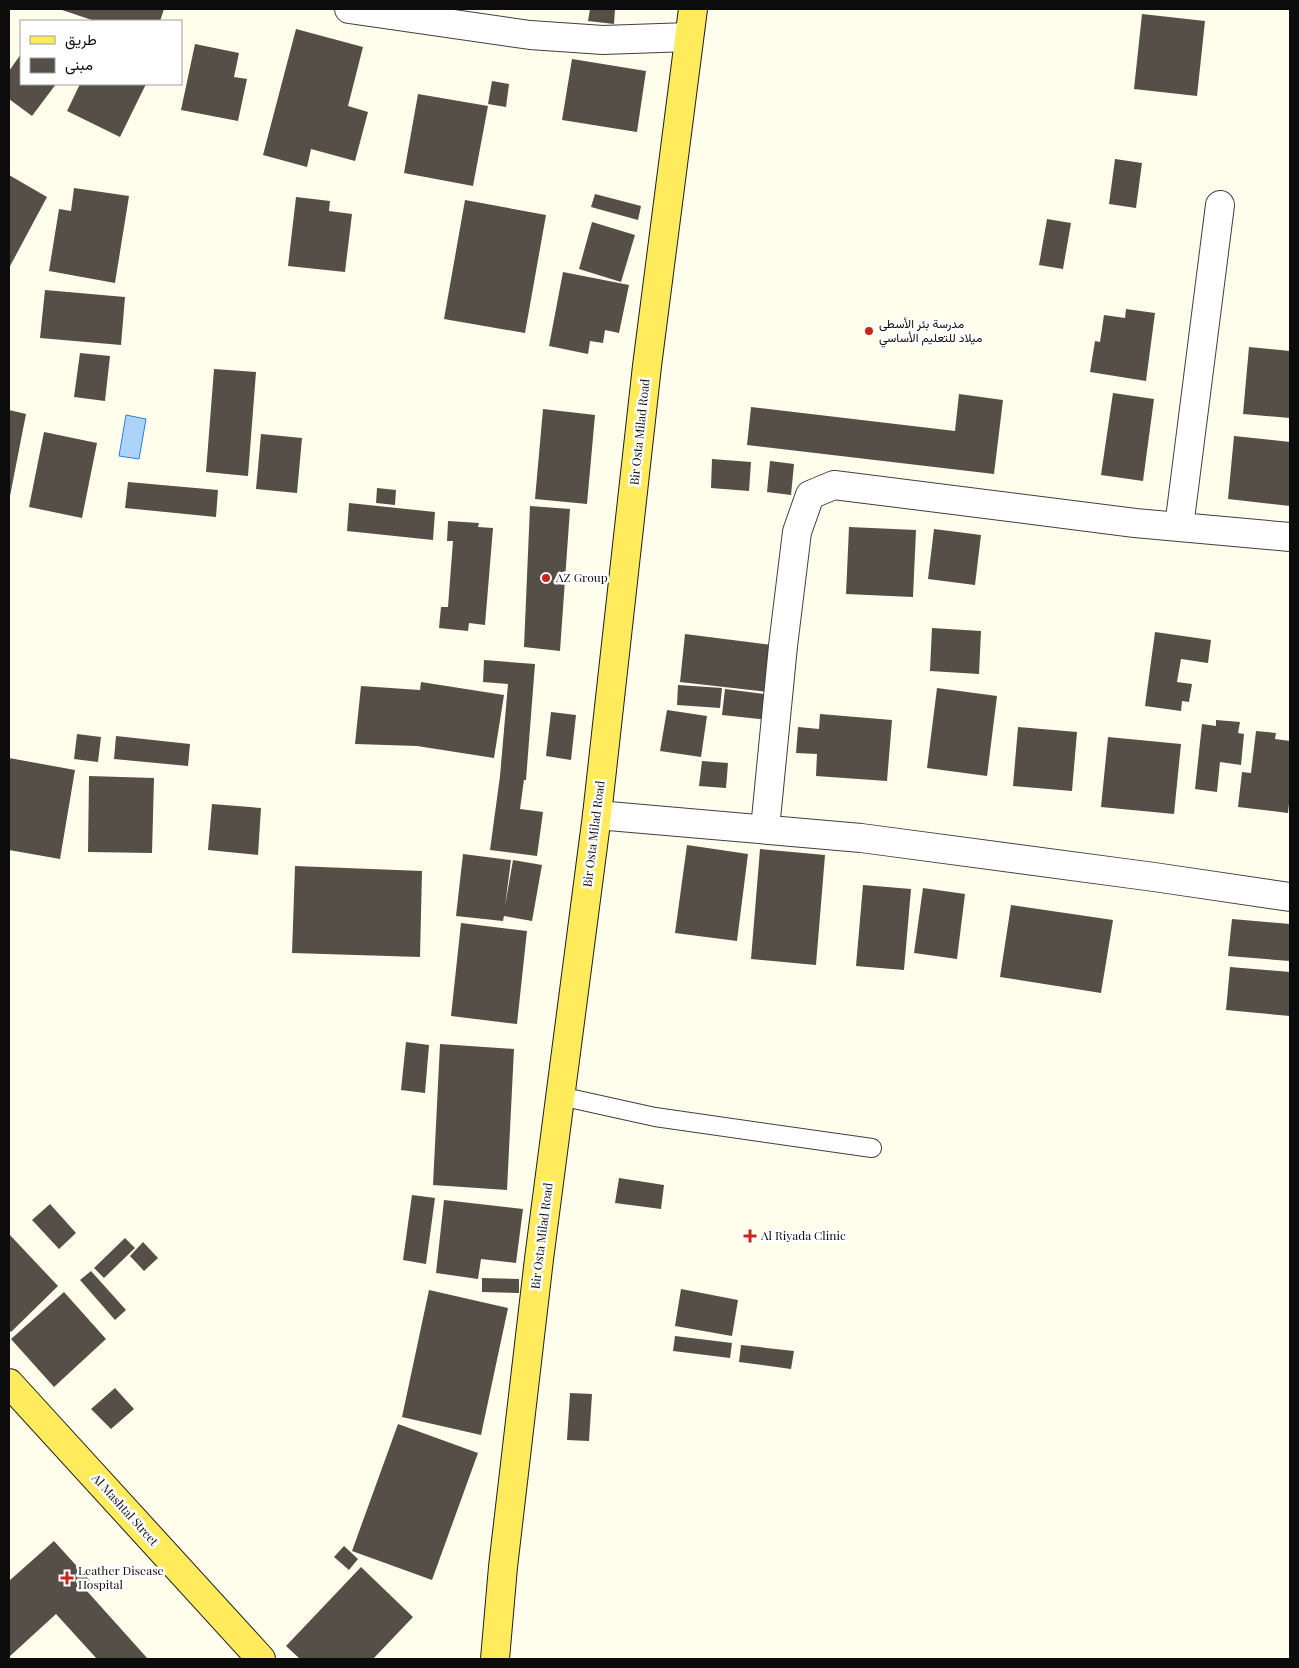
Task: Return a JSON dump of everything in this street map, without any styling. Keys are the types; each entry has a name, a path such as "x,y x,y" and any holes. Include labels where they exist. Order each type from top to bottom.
{"main road":[{"name":"Bir Osta Milad Road","path":"495,1659 503,1567 539,1259 597,814 647,366 693,9"},
{"name":"Al Mashtal Street","path":"9,1383 261,1659"}],"street":[{"path":"349,9 530,35 603,40 689,37"},
{"path":"1179,527 1220,205"},
{"path":"765,829 783,646 797,532 810,495 834,485 1135,523 1290,537"},
{"path":"597,814 861,838 1154,877 1290,898"}],"lane":[{"path":"560,1096 655,1117 872,1148"}],"water":[{"path":"126,415 146,419 139,459 119,456"}],"building":[{"path":"59,9 164,9 160,20 92,20"},
{"path":"590,9 615,9 614,24 588,21"},
{"path":"1142,14 1205,21 1197,96 1134,89"},
{"path":"296,29 363,47 348,106 368,112 355,161 311,149 307,167 263,155"},
{"path":"195,44 239,53 234,77 247,79 238,121 181,110"},
{"path":"20,55 20,85 55,85 32,116 9,99 9,71"},
{"path":"572,59 646,71 637,132 562,120"},
{"path":"492,81 509,84 506,107 488,104"},
{"path":"80,85 146,85 120,137 67,111"},
{"path":"418,94 488,106 473,186 404,173"},
{"path":"1115,159 1142,163 1136,208 1109,204"},
{"path":"9,175 47,197 9,268"},
{"path":"74,188 129,196 115,283 49,271 59,209 71,211"},
{"path":"595,194 641,206 638,220 591,207"},
{"path":"296,197 330,201 329,211 352,214 345,272 288,266"},
{"path":"465,200 546,215 525,333 444,319"},
{"path":"1047,219 1071,223 1063,269 1039,265"},
{"path":"592,222 635,235 621,282 579,269"},
{"path":"563,272 629,285 619,333 605,330 603,343 590,341 588,354 549,346"},
{"path":"45,290 125,297 121,345 40,338"},
{"path":"1126,309 1155,313 1146,381 1090,372 1095,341 1100,342 1104,315 1125,318"},
{"path":"1249,347 1290,351 1290,418 1243,414"},
{"path":"80,353 110,356 105,401 74,397"},
{"path":"214,369 256,372 248,476 206,472"},
{"path":"1113,393 1154,399 1143,481 1101,475"},
{"path":"959,394 1003,400 994,474 747,445 751,407 955,431"},
{"path":"543,409 595,415 587,504 535,499"},
{"path":"9,410 26,414 10,496 9,496"},
{"path":"44,432 97,443 82,518 29,507"},
{"path":"261,434 302,438 297,493 256,489"},
{"path":"1234,436 1290,442 1290,506 1228,499"},
{"path":"712,459 751,462 749,491 711,488"},
{"path":"770,461 794,464 791,495 767,492"},
{"path":"128,482 218,490 216,517 125,508"},
{"path":"377,488 396,490 395,505 376,503"},
{"path":"349,503 435,512 433,540 347,531"},
{"name":"AZ Group","path":"530,506 570,509 560,651 524,647"},
{"path":"448,521 479,523 478,527 493,528 485,625 469,623 468,631 439,628 441,607 448,607 453,541 447,541"},
{"path":"849,527 916,530 913,597 846,594"},
{"path":"934,529 981,535 975,585 928,579"},
{"path":"932,628 981,631 979,674 930,671"},
{"path":"1155,632 1211,640 1208,663 1181,659 1177,682 1192,684 1189,702 1182,701 1181,711 1145,706"},
{"path":"685,634 773,645 768,692 680,682"},
{"path":"484,660 535,664 526,780 524,780 520,809 543,812 537,856 490,850 500,776 508,684 483,682"},
{"path":"421,682 504,695 494,758 417,746 355,744 361,686 420,690"},
{"path":"678,685 722,688 720,708 677,705"},
{"path":"937,688 997,696 987,776 927,768"},
{"path":"725,689 773,695 770,720 722,715"},
{"path":"667,710 707,716 701,757 660,751"},
{"path":"551,712 576,715 571,760 546,756"},
{"path":"820,714 892,720 887,781 816,776 817,754 796,753 798,727 819,729"},
{"path":"1216,720 1240,722 1238,733 1244,734 1241,765 1220,762 1217,792 1195,789 1202,724 1216,726"},
{"path":"1018,727 1077,732 1072,791 1013,786"},
{"path":"1256,731 1276,733 1275,739 1290,741 1288,813 1238,807 1242,772 1251,773"},
{"path":"77,734 101,737 98,762 74,759"},
{"path":"116,736 190,744 188,766 114,759"},
{"path":"1108,737 1181,744 1174,814 1101,807"},
{"path":"9,758 75,770 60,859 9,850"},
{"path":"702,761 728,763 726,788 699,786"},
{"path":"89,776 154,778 152,853 88,852"},
{"path":"212,804 261,808 258,855 208,850"},
{"path":"687,845 748,854 737,941 675,933"},
{"path":"760,849 825,855 816,965 751,959"},
{"path":"463,854 511,860 505,906 513,860 542,865 532,921 504,916 503,921 456,916"},
{"path":"295,866 422,871 420,957 292,953"},
{"path":"863,885 911,889 904,970 856,966"},
{"path":"923,888 965,894 957,959 914,953"},
{"path":"1011,905 1113,920 1101,993 1000,977"},
{"path":"1232,919 1290,924 1290,961 1228,956"},
{"path":"461,923 527,931 517,1024 451,1016"},
{"path":"1230,967 1290,972 1290,1016 1226,1010"},
{"path":"406,1042 429,1045 425,1093 401,1090"},
{"path":"440,1044 514,1049 507,1190 433,1185"},
{"path":"619,1178 664,1185 661,1209 615,1203"},
{"path":"412,1195 435,1198 426,1264 403,1260"},
{"path":"444,1200 523,1209 516,1263 481,1259 478,1279 436,1273"},
{"path":"50,1204 76,1233 59,1249 32,1220"},
{"path":"9,1234 58,1286 11,1332 9,1330"},
{"path":"125,1238 135,1248 104,1278 94,1268"},
{"path":"143,1242 158,1258 144,1271 130,1256"},
{"path":"91,1271 126,1310 115,1320 80,1280"},
{"path":"482,1278 519,1279 519,1293 482,1292"},
{"path":"681,1289 738,1300 732,1336 675,1326"},
{"path":"429,1290 508,1308 481,1435 402,1417"},
{"path":"64,1292 106,1339 54,1387 11,1339"},
{"path":"675,1336 732,1343 730,1358 673,1351"},
{"path":"741,1345 794,1351 791,1369 739,1362"},
{"path":"115,1388 134,1409 111,1429 91,1409"},
{"path":"570,1393 592,1394 589,1441 567,1440"},
{"path":"398,1424 478,1453 432,1580 352,1551"},
{"path":"54,1541 93,1584 86,1590 148,1659 97,1659 56,1614 9,1657 9,1581"},
{"path":"344,1546 358,1559 349,1570 334,1557"},
{"path":"361,1567 413,1617 373,1659 300,1659 286,1646"}],"place":[{"name":"مدرسة بئر الأسطى ميلاد للتعليم الأساسي","path":"869,331"},
{"name":"AZ Group","path":"546,578"},
{"name":"Al Riyada Clinic","path":"750,1236"},
{"name":"Leather Disease Hospital","path":"67,1578"}]}
